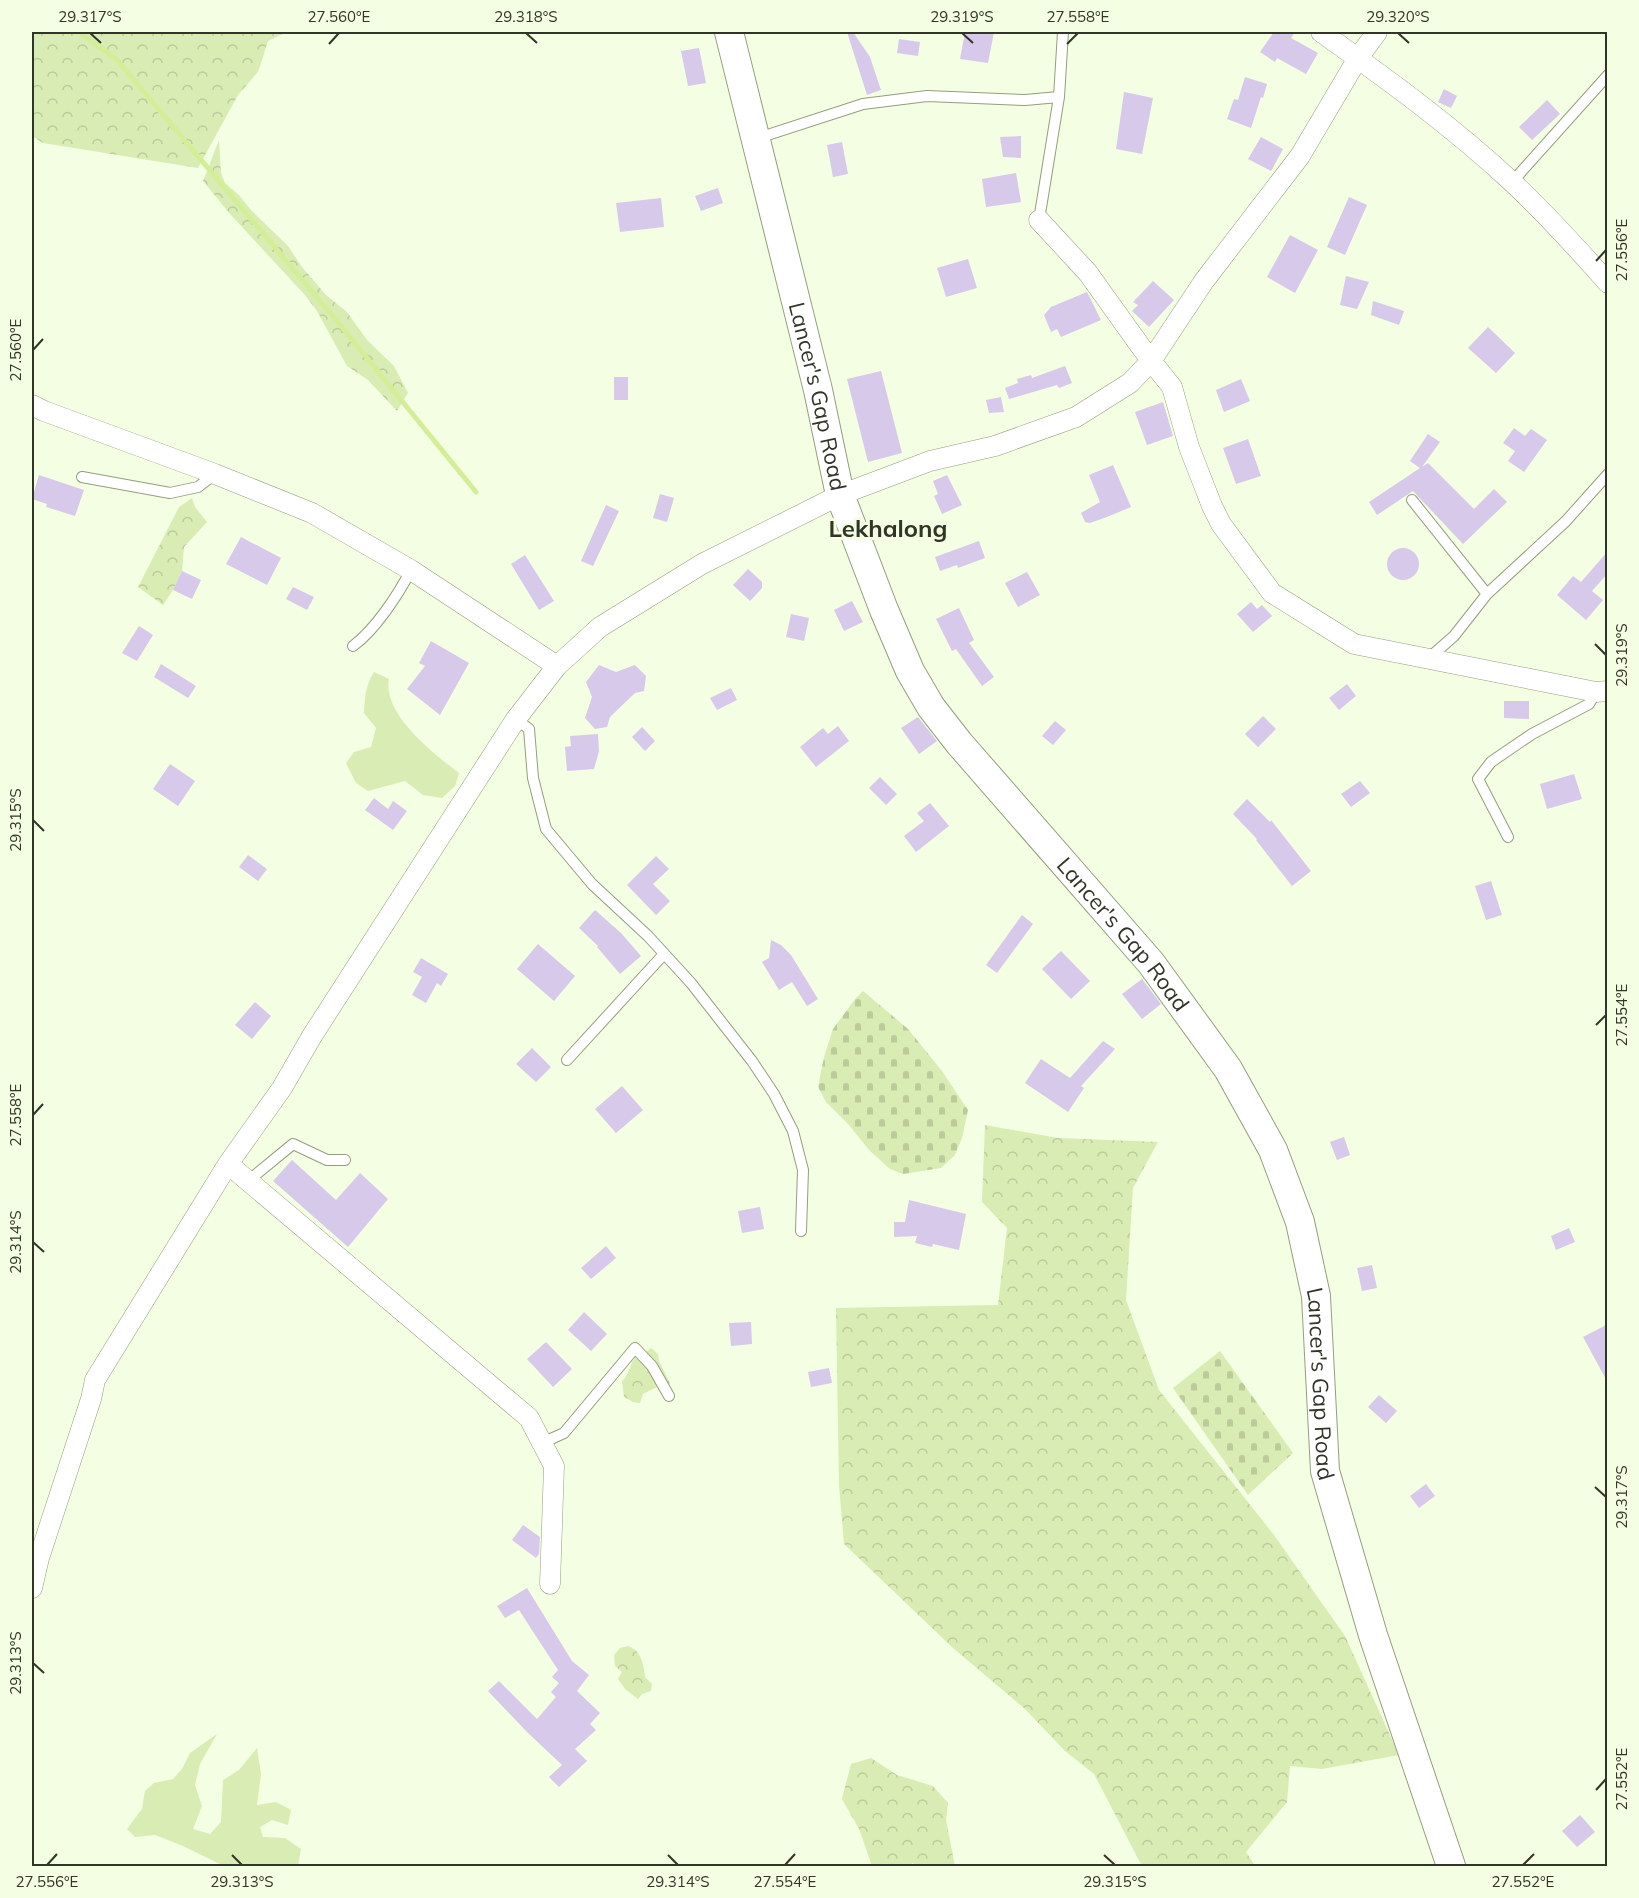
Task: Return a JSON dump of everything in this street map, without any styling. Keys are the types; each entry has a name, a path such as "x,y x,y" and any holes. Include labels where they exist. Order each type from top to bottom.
{"main road":[{"name":"Lancer's Gap Road","path":"729,32 818,390 840,495 910,671 931,706 959,744 1151,963 1228,1069 1273,1150 1300,1222 1316,1296 1325,1472 1372,1635 1452,1866"}],"street":[{"path":"1321,32 1450,128 1512,182 1565,235 1608,283"},
{"path":"32,1588 43,1546 92,1399 95,1380 228,1164 282,1088 312,1036 516,719 557,666 600,627 702,564 840,495 930,461 995,446 1076,417 1130,383 1151,361 1204,281 1300,156 1358,58 1377,32"},
{"path":"1039,220 1088,273 1172,387 1189,447 1221,525 1272,593 1354,645 1602,691"},
{"path":"32,405 312,513 411,570 557,666"},
{"path":"228,1164 529,1418 554,1466 550,1584"}],"lane":[{"path":"1039,220 1059,97 1063,32"},
{"path":"1512,182 1608,75"},
{"path":"755,139 863,104 927,96 1025,100 1059,97"},
{"path":"82,477 170,493 198,487 215,474"},
{"path":"1428,659 1454,636 1487,594 1566,521 1608,474"},
{"path":"1412,500 1487,594"},
{"path":"353,646 363,638 402,586 411,570"},
{"path":"1508,837 1478,778 1491,762 1532,734 1588,704 1602,691"},
{"path":"516,719 529,729 533,778 546,829 592,884 691,983 752,1061 774,1094 793,1131 803,1170 801,1232"},
{"path":"567,1060 664,954"},
{"path":"248,1181 293,1144 327,1160 345,1160"},
{"path":"542,1443 564,1433 635,1348 652,1366 669,1396"}],"green space":[{"path":"32,32 287,32 268,41 258,72 238,95 198,168 43,143 32,136"},
{"path":"219,140 221,173 225,183 288,246 302,267 326,295 347,312 367,340 394,366 408,393 397,411 368,380 347,366 317,311 304,294 230,214 203,181"},
{"path":"192,498 195,507 207,522 184,547 182,571 163,605 138,587 179,507"},
{"path":"374,672 389,679 389,692 393,706 401,719 424,744 459,773 455,786 442,798 423,795 405,781 368,791 356,783 346,763 354,752 371,747 376,728 364,713 367,687"},
{"path":"863,991 908,1029 942,1071 968,1110 962,1138 955,1155 941,1168 903,1174 890,1169 869,1150 826,1102 818,1087 833,1029"},
{"path":"985,1125 1058,1138 1158,1142 1133,1188 1126,1300 1159,1390 1274,1535 1345,1636 1399,1755 1322,1769 1290,1766 1287,1802 1246,1852 1255,1866 1142,1866 1094,1774 1065,1751 1025,1709 953,1648 844,1544 839,1485 836,1308 998,1305 1007,1228 982,1202"},
{"path":"651,1348 658,1354 670,1383 665,1390 657,1387 643,1394 640,1403 633,1402 624,1397 622,1381 634,1359"},
{"path":"1220,1351 1293,1453 1248,1495 1173,1388"},
{"path":"628,1646 639,1654 645,1677 652,1684 651,1691 642,1694 638,1699 625,1689 618,1679 622,1672 615,1666 614,1655 620,1648"},
{"path":"217,1734 200,1764 195,1785 202,1806 193,1829 210,1834 221,1822 223,1780 239,1770 257,1748 261,1774 257,1805 276,1802 291,1810 288,1825 272,1820 260,1827 263,1837 285,1838 301,1849 298,1866 224,1866 155,1835 135,1837 127,1829 142,1809 145,1791 154,1783 173,1779 182,1769 190,1753"},
{"path":"871,1758 897,1775 933,1786 948,1803 946,1820 955,1866 919,1866 912,1863 911,1866 872,1866 859,1829 842,1799 851,1764"}],"building":[{"path":"847,32 853,32 870,57 881,90 867,95"},
{"path":"965,32 994,32 988,63 960,59"},
{"path":"1274,32 1295,32 1291,38 1318,53 1306,74 1277,58 1275,62 1260,52"},
{"path":"899,39 920,42 918,56 897,53"},
{"path":"699,48 706,83 688,86 681,51"},
{"path":"1245,77 1267,84 1251,128 1227,119 1234,99 1238,100"},
{"path":"1444,89 1457,96 1451,108 1438,102"},
{"path":"1124,92 1153,98 1142,154 1116,149"},
{"path":"1547,100 1560,114 1532,140 1519,127"},
{"path":"1021,136 1021,158 1003,157 1000,137"},
{"path":"1261,137 1283,149 1271,171 1248,159"},
{"path":"842,142 848,174 833,177 827,145"},
{"path":"1016,173 1021,202 986,207 982,179"},
{"path":"718,188 723,203 701,211 695,196"},
{"path":"1349,197 1367,205 1345,255 1327,247"},
{"path":"661,198 664,227 620,232 616,203"},
{"path":"1290,235 1318,250 1295,293 1267,277"},
{"path":"968,259 977,288 946,297 937,268"},
{"path":"1346,276 1369,282 1357,309 1340,305"},
{"path":"1153,281 1174,300 1149,327 1132,311 1138,305 1133,302"},
{"path":"1087,292 1101,320 1061,337 1057,329 1051,332 1044,315 1051,307"},
{"path":"1373,301 1404,311 1399,325 1371,315"},
{"path":"1488,327 1515,353 1496,373 1468,348"},
{"path":"1065,366 1072,383 1009,399 1005,388 1018,383 1017,379 1031,375 1032,378"},
{"path":"881,371 902,453 868,462 847,379"},
{"path":"614,377 628,377 628,400 614,400"},
{"path":"1241,379 1250,401 1224,412 1216,390"},
{"path":"1001,397 1004,412 989,413 986,400"},
{"path":"1163,402 1173,436 1147,445 1135,412"},
{"path":"1514,428 1525,436 1531,429 1547,440 1524,472 1508,461 1515,451 1503,443"},
{"path":"1428,434 1440,442 1422,467 1428,463 1474,509 1494,489 1507,502 1463,544 1413,491 1377,515 1369,502 1420,468 1410,461"},
{"path":"1248,439 1261,476 1236,484 1223,448"},
{"path":"1113,465 1131,507 1090,523 1085,522 1081,513 1100,502 1089,475"},
{"path":"39,475 84,490 75,516 46,507 47,504 32,499"},
{"path":"947,475 962,505 942,514 934,496 938,494 933,481"},
{"path":"660,494 674,498 667,522 653,518"},
{"path":"606,505 619,511 593,566 581,561"},
{"path":"241,537 281,558 267,585 226,564"},
{"path":"979,541 985,558 958,568 957,565 940,571 935,557"},
{"path":"1403,548 1414,553 1419,564 1414,575 1403,580 1392,575 1387,564 1392,553"},
{"path":"1608,551 1608,573 1592,591 1603,600 1586,620 1557,595 1573,576 1581,582"},
{"path":"525,555 554,601 539,610 511,564"},
{"path":"748,569 762,582 762,588 750,601 733,585"},
{"path":"182,571 201,580 192,599 173,590"},
{"path":"1027,572 1040,595 1018,607 1005,583"},
{"path":"293,587 314,597 307,610 286,599"},
{"path":"852,601 863,622 844,631 834,610"},
{"path":"1251,602 1257,609 1262,605 1272,616 1253,632 1237,614"},
{"path":"959,608 974,640 969,643 994,677 982,686 956,649 952,651 936,619"},
{"path":"791,614 809,618 804,641 786,637"},
{"path":"139,626 153,635 137,661 122,653"},
{"path":"431,641 469,663 440,715 407,689 425,666 419,663"},
{"path":"161,664 196,686 188,698 154,677"},
{"path":"599,665 616,672 635,665 646,676 644,691 635,693 610,717 607,727 595,729 585,718 592,697 586,682"},
{"path":"1347,684 1356,696 1339,710 1329,698"},
{"path":"731,688 737,700 717,710 710,698"},
{"path":"1504,701 1529,701 1529,719 1504,718"},
{"path":"1263,716 1276,729 1258,747 1245,734"},
{"path":"918,717 937,741 919,754 901,728"},
{"path":"1055,721 1066,730 1053,745 1042,736"},
{"path":"838,726 849,741 816,767 800,747 823,728 828,734"},
{"path":"642,727 655,741 645,751 632,737"},
{"path":"598,734 599,751 594,769 567,771 565,747 571,746 570,736"},
{"path":"170,764 195,781 178,806 153,789"},
{"path":"1574,774 1582,799 1547,809 1540,784"},
{"path":"880,777 897,794 886,805 869,788"},
{"path":"1360,781 1370,793 1351,807 1341,794"},
{"path":"374,798 388,809 393,801 407,811 393,830 365,810"},
{"path":"1247,799 1270,822 1271,820 1311,871 1292,886 1257,839 1233,814"},
{"path":"930,803 949,826 916,852 904,836 924,821 917,813"},
{"path":"248,855 267,869 258,881 239,867"},
{"path":"656,856 669,869 653,884 670,901 656,915 627,885"},
{"path":"1491,881 1502,915 1486,920 1475,886"},
{"path":"595,910 621,933 641,956 620,974 598,946 579,928"},
{"path":"1022,915 1033,924 997,973 986,965"},
{"path":"771,940 781,945 791,955 818,999 807,1006 792,982 779,990 762,962 769,958"},
{"path":"538,944 575,976 554,1001 517,969"},
{"path":"1061,951 1090,981 1071,999 1042,969"},
{"path":"421,958 448,974 441,986 437,983 426,1003 412,995 422,977 413,972"},
{"path":"1142,979 1161,1004 1142,1019 1122,994"},
{"path":"255,1002 271,1016 252,1039 235,1025"},
{"path":"1103,1041 1115,1049 1081,1086 1084,1088 1068,1112 1025,1083 1041,1059 1070,1078"},
{"path":"532,1048 551,1067 536,1082 516,1064"},
{"path":"622,1086 643,1110 616,1133 595,1109"},
{"path":"1344,1137 1350,1155 1337,1160 1330,1142"},
{"path":"292,1160 336,1200 360,1173 388,1199 348,1247 273,1181"},
{"path":"909,1200 966,1214 959,1250 933,1244 932,1247 915,1243 917,1236 894,1237 894,1222 905,1222"},
{"path":"760,1207 764,1229 742,1233 738,1211"},
{"path":"1569,1228 1575,1242 1556,1250 1551,1236"},
{"path":"606,1246 616,1258 591,1279 581,1268"},
{"path":"1372,1265 1377,1288 1362,1291 1357,1268"},
{"path":"584,1312 607,1334 591,1351 568,1330"},
{"path":"751,1322 752,1344 731,1346 729,1323"},
{"path":"1608,1324 1608,1383 1583,1337"},
{"path":"546,1342 572,1369 553,1387 527,1359"},
{"path":"829,1368 832,1383 811,1387 808,1372"},
{"path":"1379,1395 1397,1411 1386,1423 1368,1407"},
{"path":"1426,1484 1435,1496 1419,1508 1410,1496"},
{"path":"523,1525 540,1537 539,1554 536,1558 512,1540"},
{"path":"527,1588 572,1661 589,1675 577,1691 600,1713 590,1724 596,1730 575,1749 587,1761 559,1787 549,1777 562,1765 488,1691 499,1681 537,1719 556,1697 551,1692 559,1683 552,1677 558,1670 519,1610 505,1618 497,1606"},
{"path":"1580,1815 1595,1832 1577,1847 1562,1831"}],"waterway":[{"path":"79,32 116,59 336,320 476,492"}],"district":[{"name":"Lekhalong","path":"888,529"}]}
